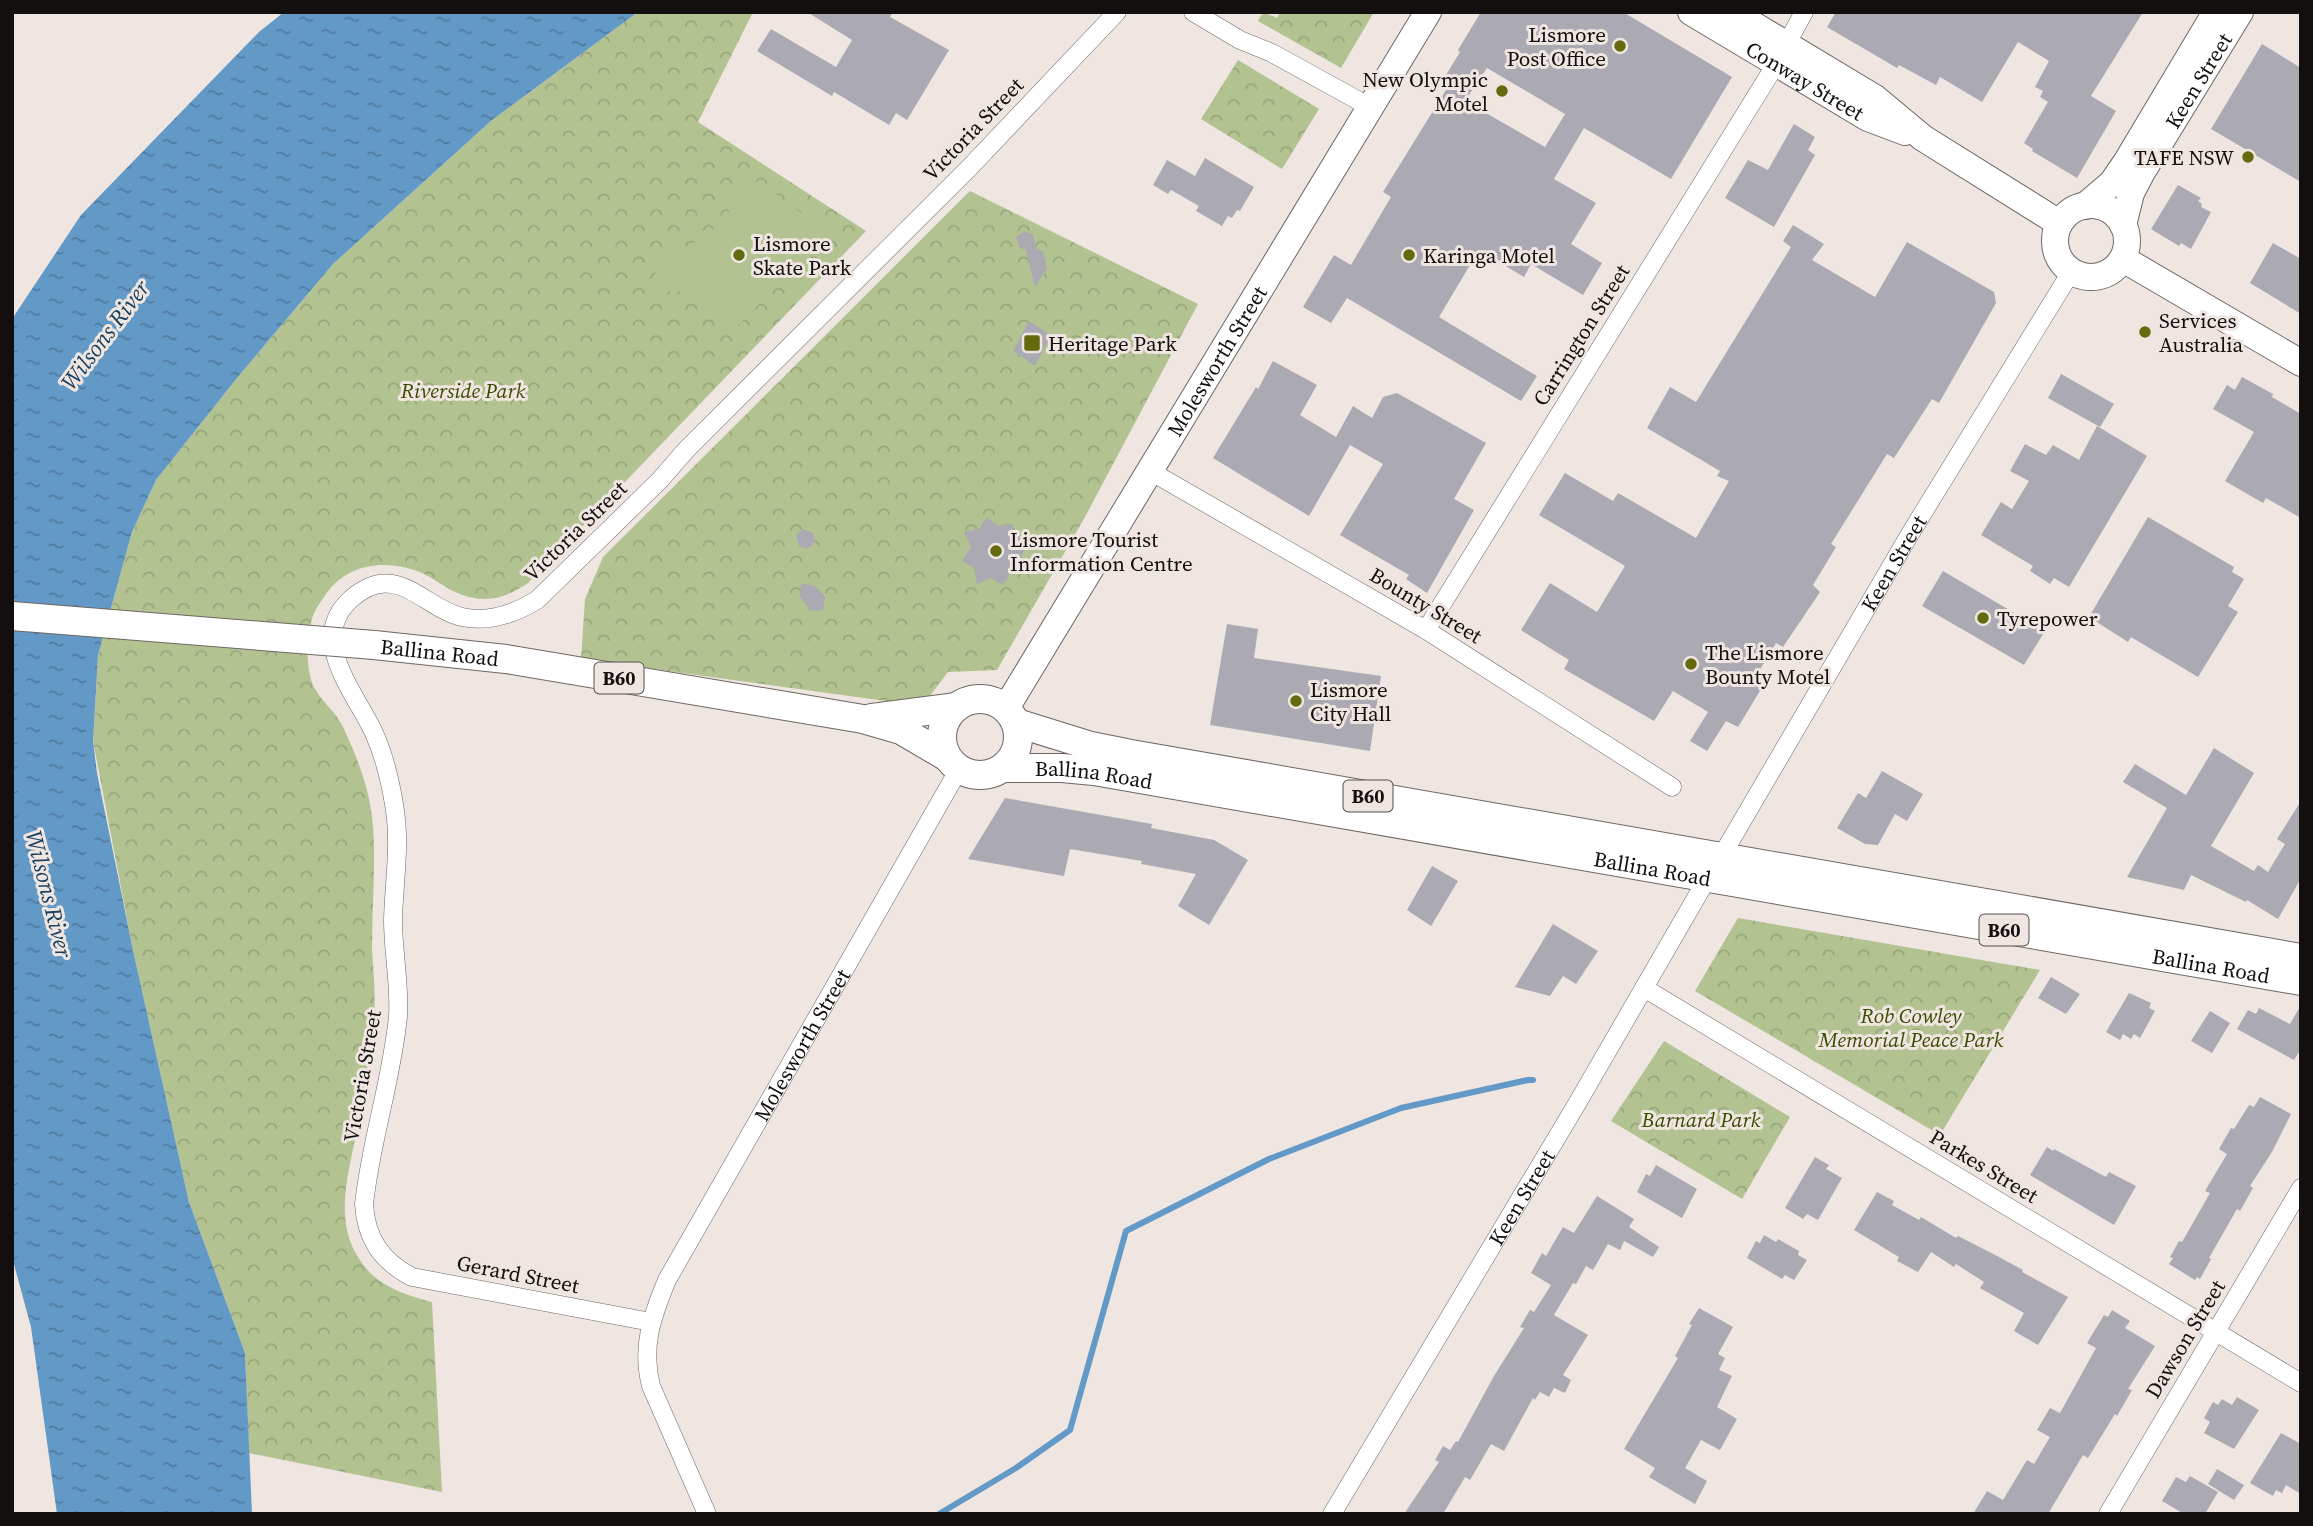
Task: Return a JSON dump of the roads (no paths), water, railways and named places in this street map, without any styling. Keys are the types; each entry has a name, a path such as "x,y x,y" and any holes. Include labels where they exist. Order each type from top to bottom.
{"main road":[{"name":"Ballina Road","path":"12,616 374,645 506,659 863,719 901,730 953,763"},
{"name":"B60","path":"957,706 966,701 987,699 1011,716"},
{"name":"Ballina Road","path":"863,719 957,706"},
{"path":"953,763 943,747 942,736 949,715 957,706"},
{"name":"Ballina Road","path":"1011,716 1091,747 2301,981"},
{"path":"1003,768 1011,761 1019,743 1011,716"},
{"name":"B60","path":"953,763 970,774 982,776 1003,768"},
{"name":"Ballina Road","path":"1003,768 1094,771 2301,958"}],"street":[{"name":"Victoria Street","path":"383,1257 368,1230 364,1204 398,1013 393,919 398,862 397,817 388,775 373,732 339,670 334,636 341,610 362,590 386,584 413,590 448,612 470,618 491,618 513,613 537,600 660,480 686,450 970,167 1116,12"},
{"path":"1193,12 1240,40 1272,53 1370,107"},
{"name":"Molesworth Street","path":"1011,716 1150,471 1428,12"},
{"name":"Conway Street","path":"1691,12 1875,98 1923,138 2059,223"},
{"name":"Conway Street","path":"1732,12 1781,54 1868,118 1923,138"},
{"name":"Carrington Street","path":"1426,630 1781,54 1804,12"},
{"name":"Keen Street","path":"2085,206 2112,183 2127,161 2217,12"},
{"name":"Keen Street","path":"2123,225 2132,193 2142,172 2240,12"},
{"path":"2085,206 2107,209 2117,216 2127,236 2123,258 2116,268 2106,275 2094,278 2071,272 2063,265 2054,244 2059,223 2075,209 2085,206"},
{"path":"2123,258 2301,363"},
{"name":"Keen Street","path":"1332,1514 1910,534 2071,272"},
{"name":"Bounty Street","path":"1150,471 1426,630 1672,787"},
{"name":"Molesworth Street","path":"707,1514 651,1386 646,1357 651,1322 667,1280 953,763"},
{"name":"Parkes Street","path":"1644,988 2301,1383"},
{"name":"Dawson Street","path":"2108,1514 2301,1188"},
{"name":"Gerard Street","path":"383,1257 412,1277 651,1322"}],"water":[{"name":"Wilsons River","path":"284,12 638,12 492,120 333,264 156,480 132,532 98,655 93,741 133,950 189,1202 245,1353 252,1514 57,1514 31,1327 12,1257 12,319 81,215 259,32"}],"waterway":[{"path":"939,1514 1016,1468 1070,1430 1126,1231 1269,1159 1401,1108 1533,1080"}],"place":[{"name":"Lismore Post Office","path":"1620,46"},
{"name":"New Olympic Motel","path":"1502,91"},
{"name":"TAFE NSW","path":"2248,157"},
{"name":"Lismore Skate Park","path":"739,255"},
{"name":"Karinga Motel","path":"1409,255"},
{"name":"Services Australia","path":"2145,332"},
{"name":"Heritage Park","path":"1032,343"},
{"name":"Lismore Tourist Information Centre","path":"996,551"},
{"name":"Tyrepower","path":"1983,618"},
{"name":"The Lismore Bounty Motel","path":"1691,664"},
{"name":"Lismore City Hall","path":"1296,701"}],"park label":[{"name":"Riverside Park","path":"463,390"},
{"name":"Rob Cowley Memorial Peace Park","path":"1911,1027"},
{"name":"Barnard Park","path":"1701,1119"}]}
